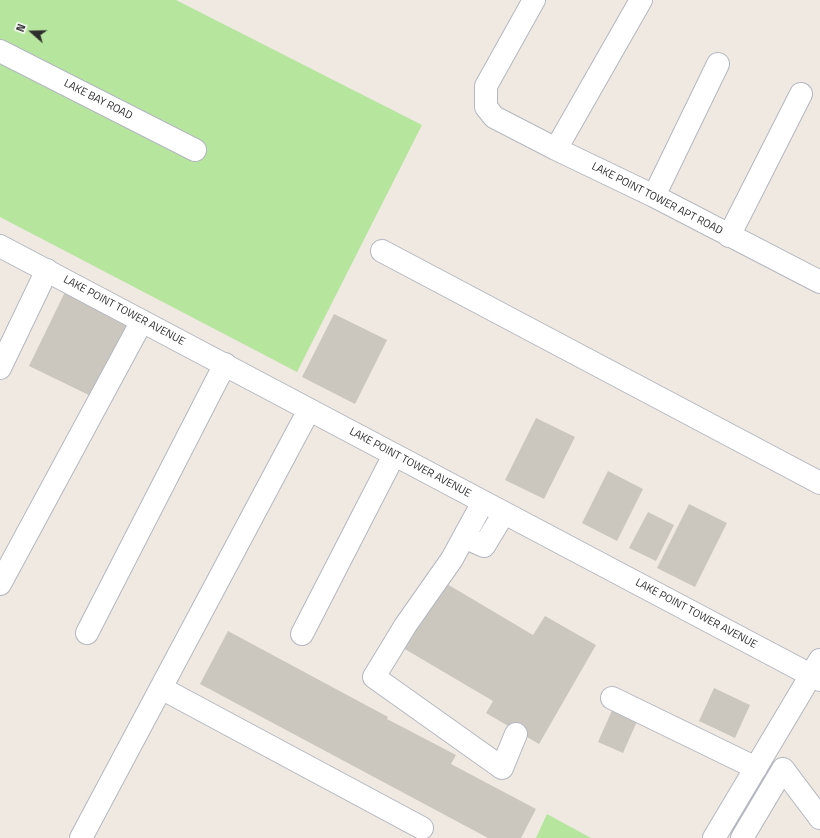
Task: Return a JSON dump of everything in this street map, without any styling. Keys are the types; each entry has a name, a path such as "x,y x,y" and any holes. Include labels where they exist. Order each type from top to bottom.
{"street":[{"name":"LAKE POINT TOWER APT ROAD","path":"534,0 486,86 486,107 494,117 556,149 654,196 729,236 819,279"},
{"path":"556,149 641,0"},
{"name":"LAKE BAY ROAD","path":"0,50 196,150"},
{"path":"654,196 718,64"},
{"path":"729,236 801,94"},
{"name":"LAKE POINT TOWER AVENUE","path":"0,246 504,513 817,672"},
{"path":"382,251 820,483"},
{"path":"0,368 47,270"},
{"path":"0,584 142,321"},
{"path":"87,633 225,364"},
{"path":"81,838 310,410"},
{"path":"302,634 394,455"},
{"path":"483,502 452,559 405,626 374,677 502,768 516,734"},
{"path":"464,537 484,546 504,513"},
{"path":"714,838 756,768 817,672"},
{"path":"158,694 392,826"},
{"path":"158,694 422,828"},
{"path":"612,698 756,768"},
{"path":"742,838 783,769 820,818"}],"green space":[{"path":"0,0 176,0 422,125 297,372 0,217"},
{"path":"547,814 591,838 536,838"}],"building":[{"path":"65,292 129,322 93,397 29,366"},
{"path":"334,314 387,340 355,404 302,377"},
{"path":"536,418 575,437 544,499 505,480"},
{"path":"608,471 643,489 617,541 582,523"},
{"path":"689,504 727,523 695,587 657,568"},
{"path":"648,512 674,525 656,561 629,548"},
{"path":"442,581 533,635 545,616 596,645 539,744 486,713 493,701 403,648"},
{"path":"228,631 388,717 387,719 456,755 451,764 536,809 521,838 488,838 200,684"},
{"path":"714,688 750,705 735,738 699,721"},
{"path":"614,706 639,717 623,753 598,742"}]}
